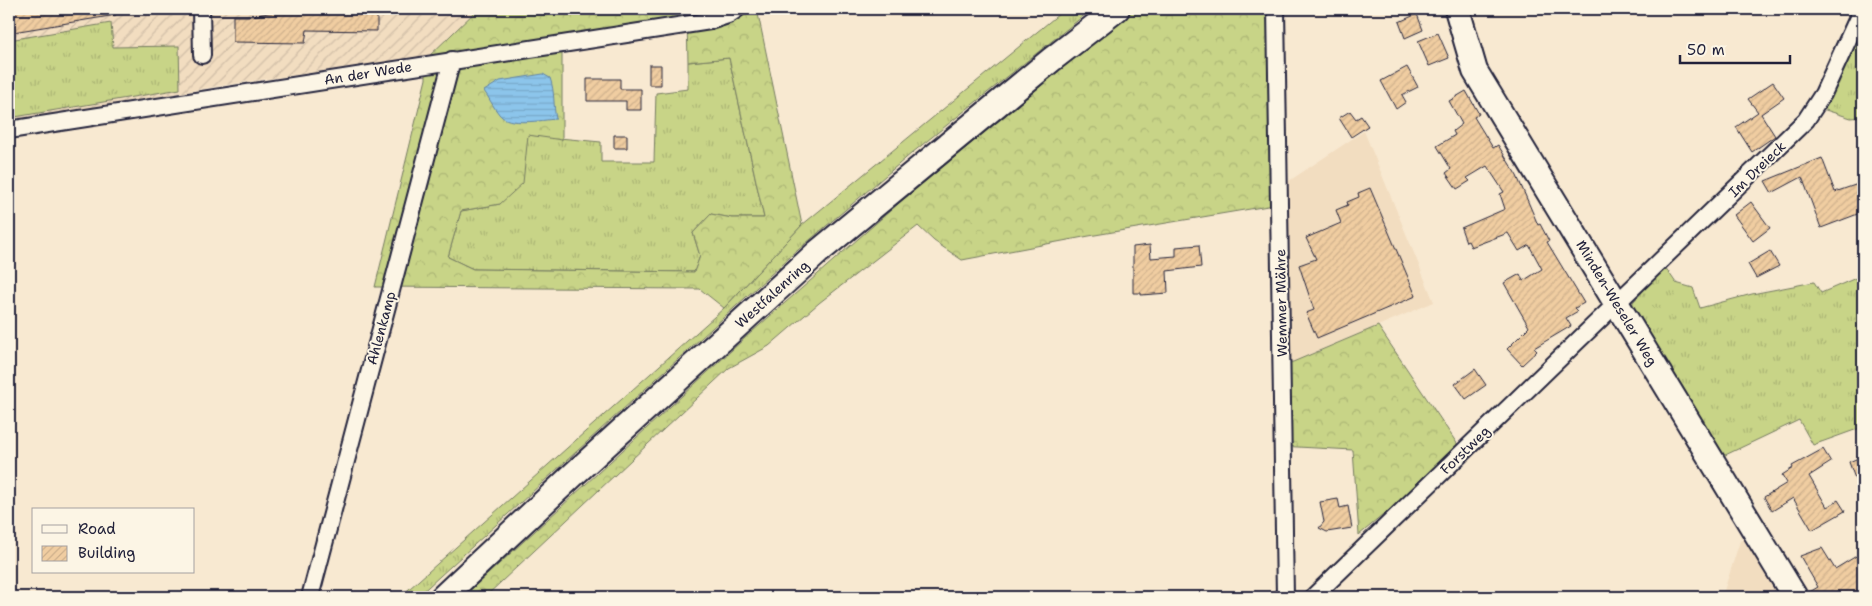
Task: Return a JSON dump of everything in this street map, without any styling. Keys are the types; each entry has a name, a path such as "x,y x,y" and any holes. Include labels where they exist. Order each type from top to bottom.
{"main road":[{"name":"Westfalenring","path":"443,597 574,474 818,252 1051,60 1117,9"},
{"name":"Minden-Weseler Weg","path":"1457,9 1475,71 1792,595"}],"street":[{"path":"201,9 202,55"},
{"name":"Wemmer Mähre","path":"1276,9 1285,597"},
{"name":"Im Dreieck","path":"1617,303 1806,120 1823,94 1862,9"},
{"name":"An der Wede","path":"9,130 710,20 732,12"},
{"name":"Ahlenkamp","path":"310,597 452,60"},
{"name":"Forstweg","path":"1314,597 1617,303"}],"shaded area":[{"path":"9,9 478,9 429,56 218,86 9,123"},
{"path":"1364,131 1434,302 1293,362 1287,362 1286,183"},
{"path":"1762,526 1807,597 1722,597 1740,541"}],"green space":[{"path":"478,9 757,9 802,225 724,308 700,289 375,287 426,79 426,59","holes":["687,19 688,62 729,58 764,218 732,218 711,214 693,233 700,256 694,272 473,269 448,257 461,211 500,204 523,183 528,135 562,140 562,37"]},
{"path":"1065,9 1092,9 912,153 791,256 417,597 400,597 724,308 802,225"},
{"path":"1134,9 1268,9 1274,205 1089,236 962,260 934,241 918,226 819,303 769,346 729,368 485,597 463,597 745,338 899,203"},
{"path":"1863,16 1863,117 1851,118 1819,108"},
{"path":"111,23 113,47 179,46 180,89 9,118 9,40"},
{"path":"729,58 764,218 732,218 711,214 693,233 700,256 694,272 473,269 448,257 461,211 500,204 528,135 601,142 601,162 654,162 656,93 688,89 688,62"},
{"path":"1665,267 1676,283 1693,288 1700,308 1752,294 1814,282 1821,293 1863,275 1863,427 1813,445 1799,420 1719,458 1632,310 1633,302"},
{"path":"1378,326 1458,445 1400,501 1359,535 1353,450 1279,446 1278,364 1293,362"}],"water":[{"path":"543,74 550,78 552,83 556,119 517,122 503,118 484,91 500,81"}],"building":[{"path":"9,9 115,9 116,15 13,32"},
{"path":"273,9 377,9 377,31 307,30 305,43 233,42 233,16 253,16 273,12"},
{"path":"1417,14 1423,30 1405,38 1399,22"},
{"path":"1438,33 1449,58 1429,66 1418,41"},
{"path":"649,65 661,65 661,85 649,85"},
{"path":"1407,67 1418,87 1402,95 1406,102 1396,109 1381,81"},
{"path":"587,79 620,79 620,89 641,89 641,110 626,110 626,101 587,101"},
{"path":"1773,82 1784,98 1761,114 1775,136 1752,152 1736,127 1758,112 1748,99"},
{"path":"1466,91 1479,114 1474,117 1493,148 1498,145 1517,176 1538,225 1540,224 1549,241 1547,242 1584,303 1575,308 1578,311 1566,318 1571,326 1534,348 1537,351 1522,365 1507,349 1529,327 1504,283 1520,274 1523,281 1542,269 1529,245 1519,251 1508,233 1471,247 1468,241 1466,242 1461,228 1505,209 1500,194 1504,192 1487,166 1467,178 1470,181 1457,189 1446,173 1451,169 1437,146 1455,135 1453,131 1462,124 1449,101"},
{"path":"1350,111 1356,119 1361,116 1368,126 1351,137 1339,118"},
{"path":"614,135 627,135 627,148 614,148"},
{"path":"1822,158 1835,192 1858,184 1863,197 1863,212 1821,228 1802,177 1772,193 1765,181"},
{"path":"1370,188 1416,296 1317,338 1306,313 1314,310 1299,265 1316,259 1306,238 1341,223 1336,210 1348,205 1347,202 1359,197 1358,193"},
{"path":"1751,202 1770,228 1753,241 1734,215"},
{"path":"1150,245 1151,258 1176,256 1176,247 1199,245 1201,267 1167,271 1168,293 1141,295 1141,293 1133,293 1133,247"},
{"path":"1770,251 1779,266 1756,278 1748,264"},
{"path":"1475,369 1486,385 1466,399 1455,384"},
{"path":"1823,449 1831,462 1809,476 1827,507 1838,500 1845,511 1812,530 1793,498 1772,511 1764,497 1787,483 1782,475 1793,468 1792,466"},
{"path":"1863,456 1863,498 1862,498 1849,462"},
{"path":"1338,499 1340,508 1348,506 1352,528 1327,532 1319,528 1324,522 1320,502"},
{"path":"1822,548 1835,569 1858,555 1863,563 1863,576 1858,579 1863,590 1863,597 1837,597 1834,592 1825,597 1809,597 1808,593 1818,587 1800,556"}]}
